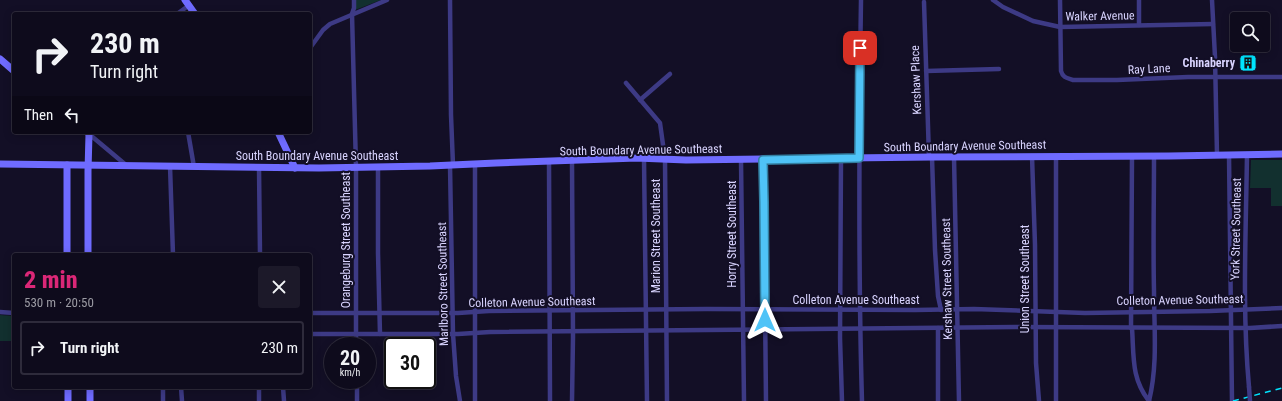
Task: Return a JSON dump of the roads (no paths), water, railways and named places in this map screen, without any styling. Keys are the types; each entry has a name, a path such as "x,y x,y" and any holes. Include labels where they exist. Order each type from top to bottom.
{"street":[{"name":"Orangeburg Street Southeast","path":"354,0 352,14 356,168 356,334"},
{"path":"312,45 323,30 330,24 387,0"},
{"name":"Marlboro Street Southeast","path":"450,0 452,313 456,376 460,401"},
{"path":"861,0 859,158 861,284 859,309 862,401"},
{"name":"Walker Avenue","path":"993,0 1003,7 1033,21 1060,26 1214,24"},
{"path":"1060,0 1060,26"},
{"path":"1139,0 1140,25"},
{"path":"1212,0 1214,24 1217,155"},
{"name":"Kershaw Place","path":"924,2 931,157"},
{"path":"179,12 186,3 193,12"},
{"name":"Ray Lane","path":"1060,26 1061,72 1065,77 1073,80 1188,77 1282,77"},
{"path":"0,59 12,69"},
{"path":"926,71 999,69"},
{"path":"640,100 670,74"},
{"name":"Marion Street Southeast","path":"626,83 660,123 665,159 667,401"},
{"path":"88,134 88,253"},
{"path":"89,134 126,165"},
{"path":"188,134 194,166"},
{"path":"279,134 295,168"},
{"name":"York Street Southeast","path":"1247,154 1245,309 1250,401"},
{"name":"South Boundary Avenue Southeast","path":"0,164 356,168 644,159 763,160 1282,154"},
{"name":"York Street Southeast","path":"1230,155 1230,328 1232,401"},
{"name":"Union Street Southeast","path":"1032,156 1035,245 1035,328 1039,401"},
{"path":"1056,156 1056,401"},
{"path":"1132,156 1131,328 1135,372 1143,393 1149,401"},
{"path":"1149,401 1153,372 1155,327 1154,156"},
{"name":"Kershaw Street Southeast","path":"931,157 938,296 941,310"},
{"name":"Kershaw Street Southeast","path":"954,157 959,401"},
{"path":"841,158 840,329 842,401"},
{"name":"Marion Street Southeast","path":"644,159 647,401"},
{"name":"Horry Street Southeast","path":"741,160 743,330"},
{"path":"763,160 766,401"},
{"path":"572,161 572,401"},
{"path":"549,162 550,401"},
{"path":"475,164 475,401"},
{"path":"67,165 67,253"},
{"path":"170,166 173,253"},
{"path":"259,167 260,253"},
{"path":"378,167 380,334"},
{"name":"Colleton Avenue Southeast","path":"312,313 452,313 646,309 957,309 1035,310 1085,313 1282,308"},
{"path":"0,312 12,313"},
{"path":"312,334 453,334 938,328 1246,328 1282,326"},
{"name":"Kershaw Street Southeast","path":"938,328 938,401"},
{"path":"743,330 744,401"},
{"path":"68,389 68,401"},
{"path":"90,389 90,401"},
{"path":"163,389 163,401"},
{"path":"181,389 182,401"},
{"path":"259,389 259,401"},
{"path":"283,389 284,401"},
{"path":"357,389 357,401"}],"railway":[{"path":"1233,401 1282,388"}],"place":[{"name":"Chinaberry","path":"1248,63"}]}
